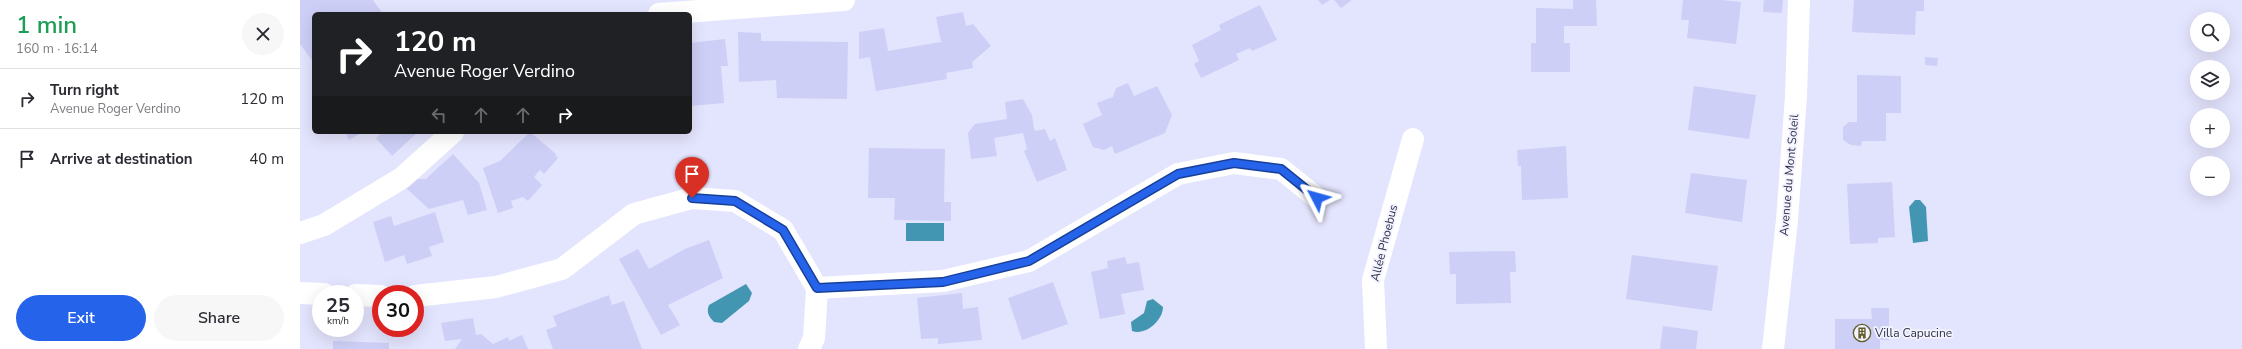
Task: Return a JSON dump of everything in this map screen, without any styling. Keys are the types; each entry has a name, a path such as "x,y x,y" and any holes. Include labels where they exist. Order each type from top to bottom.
{"street":[{"path":"685,12 844,0"},
{"name":"Avenue du Mont Soleil","path":"1773,349 1786,220 1796,96 1799,0"},
{"path":"300,233 324,225 402,178 451,134"},
{"name":"Allée Phoebus","path":"1376,349 1373,280 1413,139"},
{"path":"817,288 943,282 1029,261 1178,174 1234,163 1281,169 1317,198"},
{"path":"424,295 496,287 562,269 634,214 692,198 735,201 783,230 817,288 814,338 809,349"},
{"path":"300,293 312,294"}],"water":[{"path":"1915,200 1920,200 1926,207 1928,241 1913,243 1909,207"},
{"path":"906,223 944,223 944,241 906,241"},
{"path":"746,284 752,293 749,301 722,323 714,322 708,314 709,305"},
{"path":"1153,299 1163,307 1157,322 1153,326 1143,331 1132,331 1131,322 1144,313 1147,301"}],"building":[{"path":"300,0 373,0 382,12 312,12 312,60 300,44"},
{"path":"1318,0 1330,0 1322,5"},
{"path":"1334,0 1352,0 1341,8"},
{"path":"1573,0 1596,0 1597,26 1564,26 1564,43 1570,43 1570,72 1531,72 1531,43 1536,43 1536,8 1573,9"},
{"path":"1683,0 1721,0 1741,2 1736,44 1687,38 1689,20 1681,20"},
{"path":"1764,0 1783,0 1782,13 1763,12"},
{"path":"1854,0 1924,0 1924,11 1916,11 1915,35 1852,32"},
{"path":"1260,5 1277,40 1252,51 1250,48 1236,54 1239,60 1201,78 1194,64 1199,61 1192,45 1221,30 1219,25"},
{"path":"963,12 966,26 973,24 991,46 972,62 973,68 946,73 947,79 876,91 870,57 859,59 859,32 884,28 888,51 941,42 936,17"},
{"path":"738,32 761,33 761,41 848,42 847,99 777,98 776,80 739,82"},
{"path":"725,39 728,66 721,66 724,103 692,106 692,43"},
{"path":"1925,57 1938,58 1937,66 1925,65"},
{"path":"1857,75 1901,76 1901,113 1886,113 1886,141 1862,141 1861,146 1851,145 1843,140 1843,127 1849,122 1857,122"},
{"path":"1128,83 1134,96 1157,86 1172,115 1165,133 1115,154 1112,146 1104,150 1093,147 1083,124 1102,115 1097,103 1113,97 1116,88"},
{"path":"1694,86 1756,95 1749,139 1688,130"},
{"path":"1023,99 1032,115 1034,129 1036,131 1045,129 1050,141 1055,138 1067,170 1037,182 1024,151 1027,149 1023,133 994,138 997,156 971,159 968,133 975,124 1007,119 1005,102"},
{"path":"346,134 360,134 349,140"},
{"path":"381,134 416,134 392,156 376,138"},
{"path":"528,134 532,134 556,154 555,155 558,158 544,174 540,170 534,177 542,185 528,201 523,197 511,201 513,208 498,213 483,168 500,161"},
{"path":"1566,146 1568,198 1522,200 1521,166 1518,166 1517,150"},
{"path":"869,148 945,149 944,202 951,202 951,221 894,220 895,198 868,198"},
{"path":"453,154 479,183 487,210 468,215 463,200 429,209 405,187 413,179 426,179"},
{"path":"1691,173 1747,180 1742,222 1685,213"},
{"path":"1892,182 1895,237 1878,238 1878,243 1850,244 1847,184"},
{"path":"435,212 444,242 429,247 432,256 407,264 404,255 385,262 373,222 391,216 394,226"},
{"path":"709,240 723,278 668,305 680,325 661,335 619,259 638,249 649,269 685,249"},
{"path":"1515,251 1516,272 1510,272 1511,303 1456,304 1456,274 1450,274 1449,252"},
{"path":"1632,255 1718,266 1712,311 1626,299"},
{"path":"1125,257 1127,264 1139,262 1144,290 1121,294 1125,314 1100,319 1091,272 1108,268 1107,261"},
{"path":"1053,282 1068,324 1022,340 1008,298"},
{"path":"962,293 963,309 978,307 982,340 938,344 938,338 921,339 917,298"},
{"path":"609,295 612,305 624,301 642,349 553,349 546,330 557,326 553,316"},
{"name":"Villa Capucine","path":"1871,308 1889,308 1889,340 1880,340 1880,349 1835,349 1835,319 1872,319"},
{"path":"473,318 476,335 481,334 493,344 508,337 509,341 522,335 528,349 455,349 462,339 445,341 441,323"},
{"path":"1663,326 1698,331 1696,349 1660,349"},
{"path":"333,341 389,343 389,349 333,349"}],"place":[{"name":"Villa Capucine","path":"1862,333"}],"route":[{"path":"692,198 735,201 783,230 817,288 943,282 1029,261 1178,174 1234,163 1281,169 1317,198"}]}
